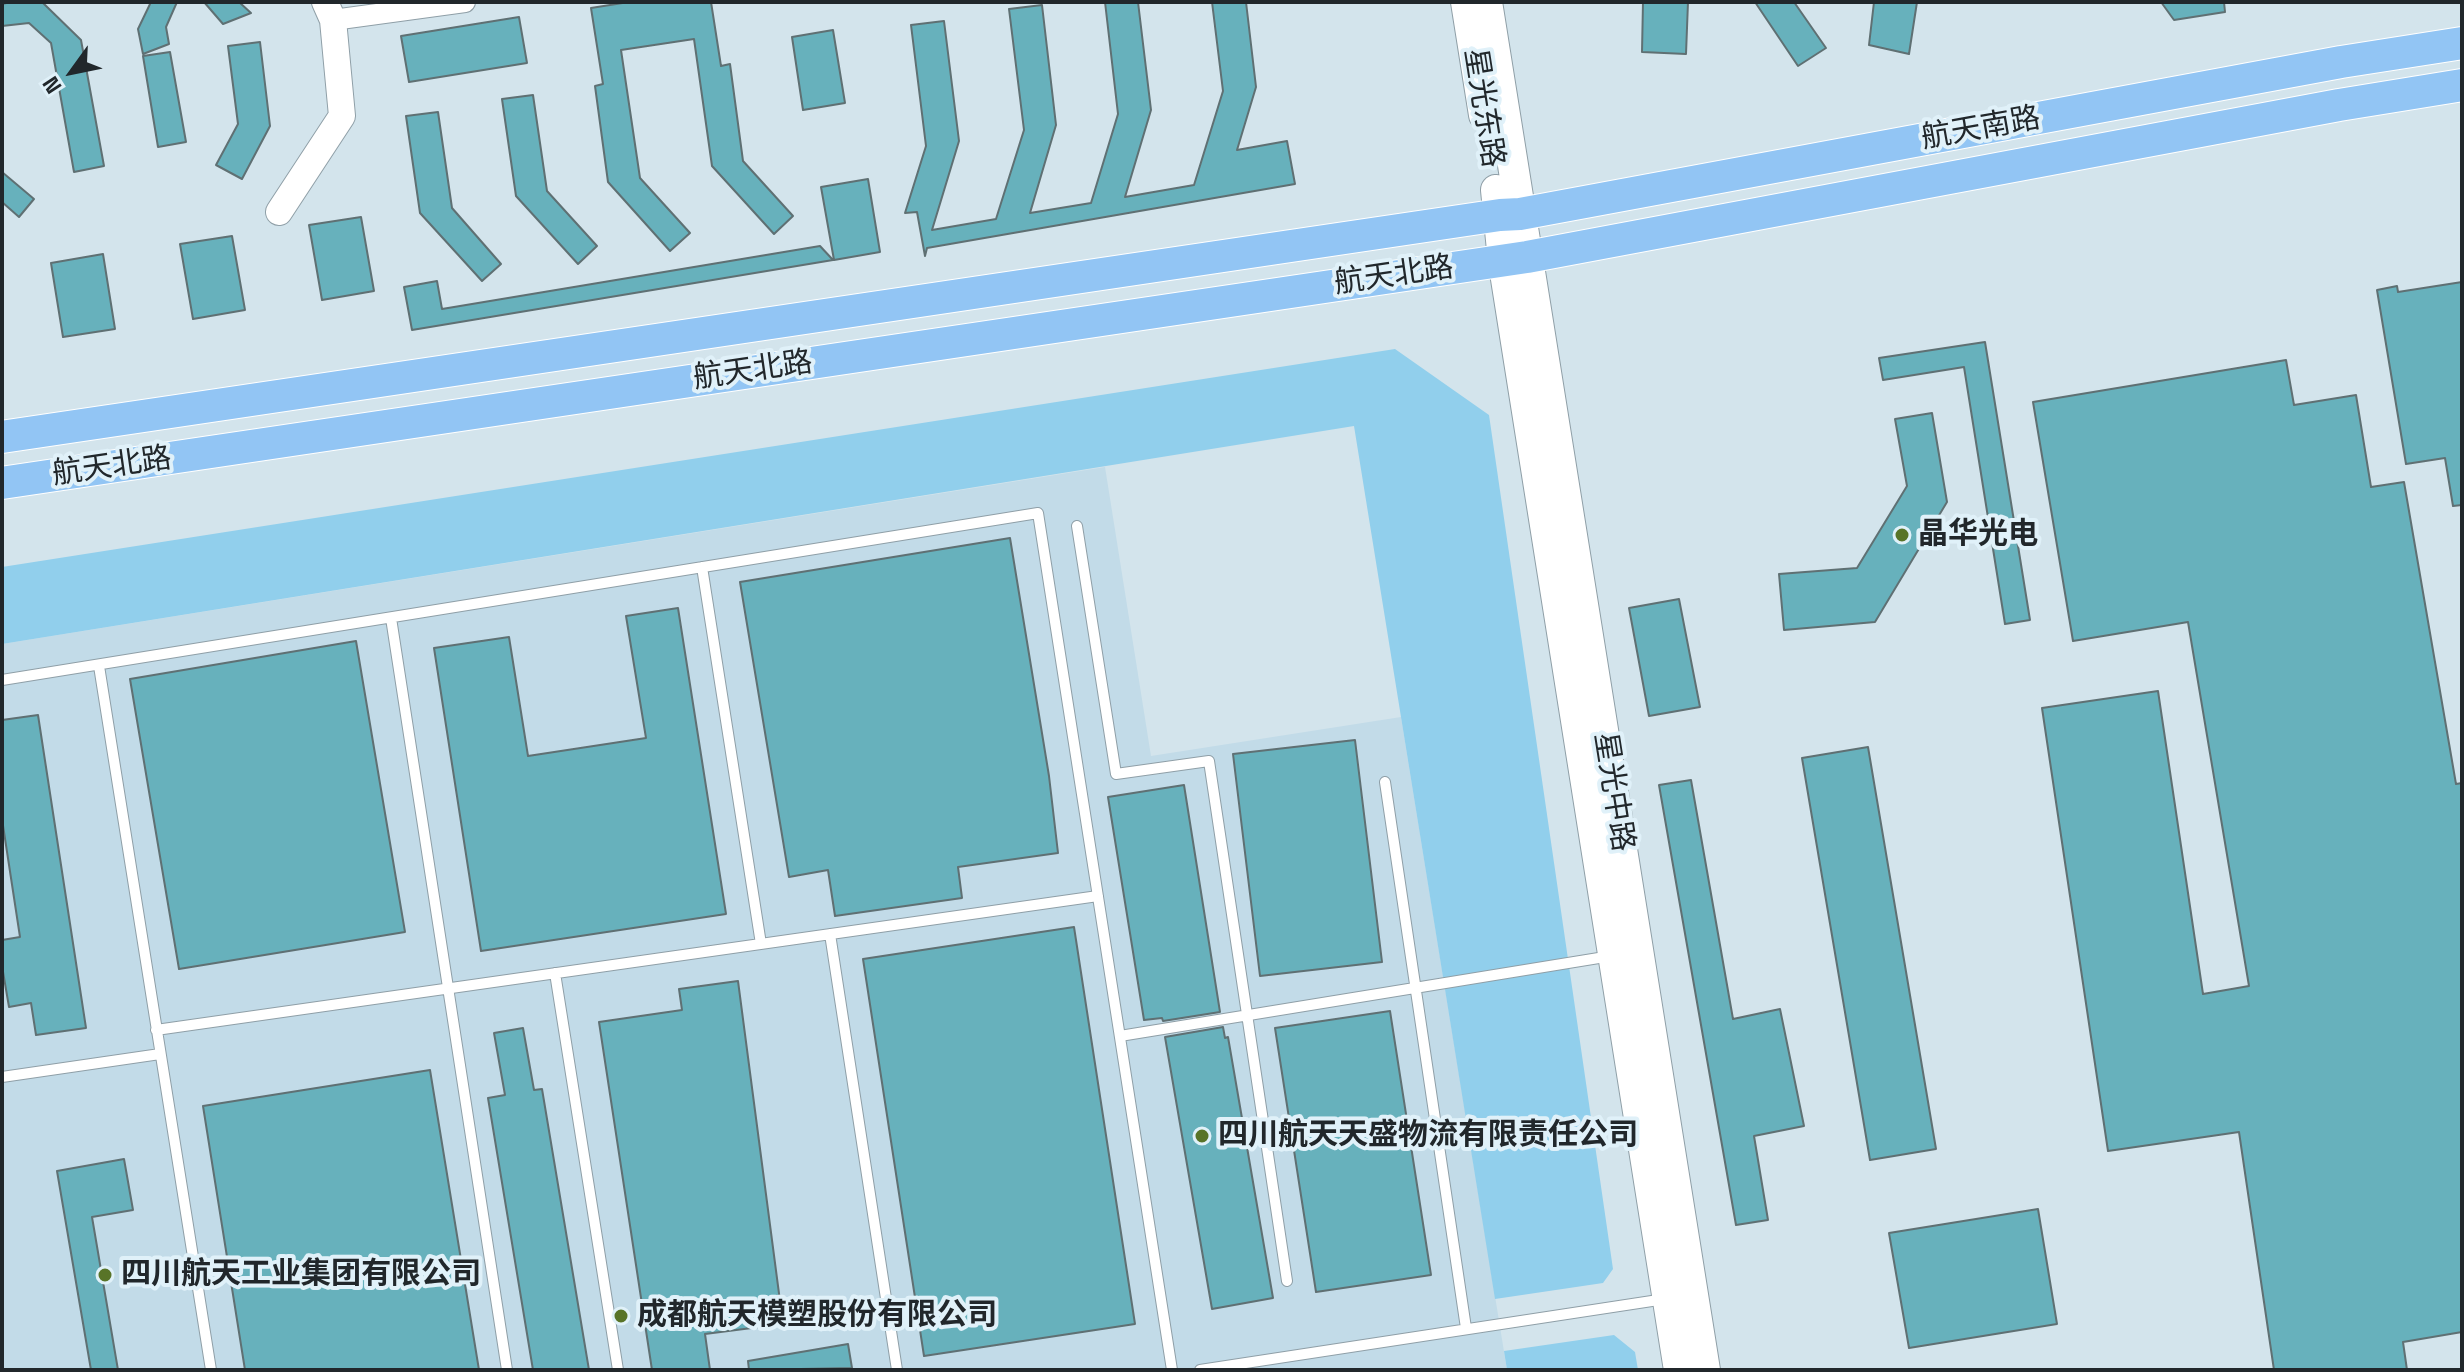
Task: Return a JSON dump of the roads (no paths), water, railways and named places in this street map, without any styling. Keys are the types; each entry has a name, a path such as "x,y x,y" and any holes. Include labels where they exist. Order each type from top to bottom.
{"main road":[{"name":"星光东路","path":"1466,2 1510,215"},
{"name":"星光东路","path":"1487,2 1510,215"},
{"name":"航天南路","path":"1510,215 2341,62 2462,43"},
{"name":"航天南路","path":"1515,258 2462,85"},
{"name":"星光中路","path":"1510,215 1615,955 1679,1370"},
{"name":"航天北路","path":"2,437 1510,215"},
{"name":"星光中路","path":"1515,258 1705,1370"},
{"name":"航天北路","path":"2,483 1515,258"}],"street":[{"path":"279,212 342,116 329,11 465,2"}],"lane":[{"path":"2,680 1038,513 1172,1370"},
{"path":"1077,526 1116,774 1209,761 1287,1281"},
{"path":"702,567 761,944"},
{"path":"391,618 507,1370"},
{"path":"99,666 211,1370"},
{"path":"1385,782 1466,1328"},
{"path":"156,1030 1098,896"},
{"path":"830,934 897,1370"},
{"path":"1120,1036 1615,955"},
{"path":"555,973 618,1370"},
{"path":"2,1077 160,1054"},
{"path":"1200,1370 1667,1298"}],"place":[{"name":"晶华光电","path":"1902,535"},
{"name":"四川航天天盛物流有限责任公司","path":"1202,1136"},
{"name":"四川航天工业集团有限公司","path":"105,1275"},
{"name":"成都航天模塑股份有限公司","path":"621,1316"}]}
